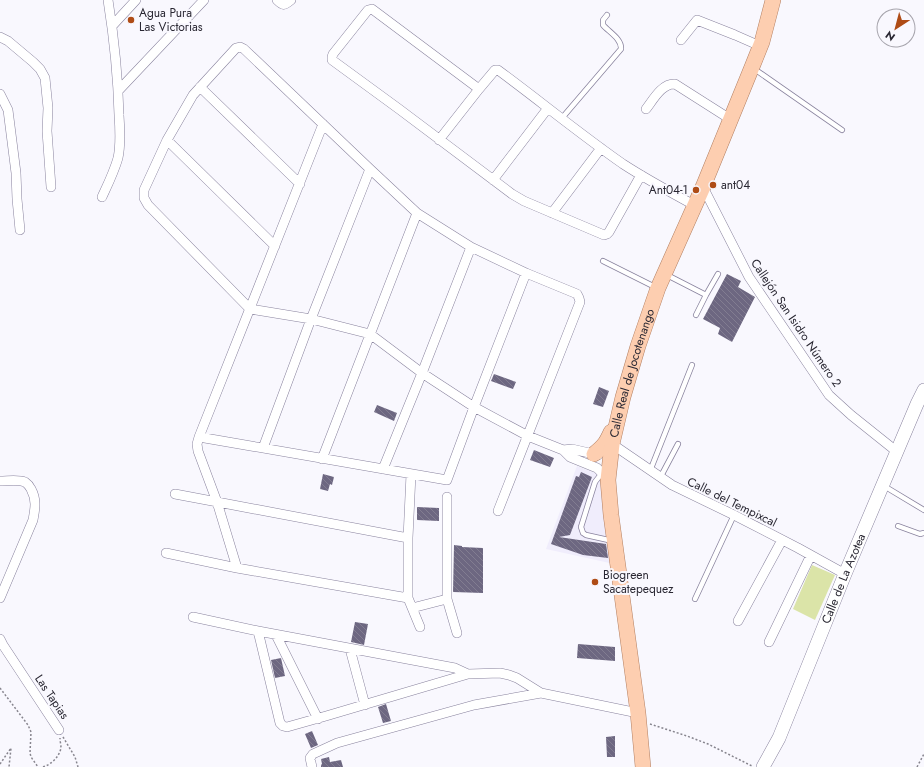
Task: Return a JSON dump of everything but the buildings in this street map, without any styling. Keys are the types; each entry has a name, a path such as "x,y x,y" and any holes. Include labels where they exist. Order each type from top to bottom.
{"main road":[{"name":"Calle Real de Jocotenango","path":"643,767 638,717 605,477 623,397 638,346 658,288 703,187 752,67 760,46 773,0"},
{"path":"589,452 604,447 623,397"}],"street":[{"path":"102,197 113,173 120,145 118,91 108,0"},
{"path":"112,26 136,0"},
{"path":"118,91 204,0"},
{"path":"277,0 284,5 291,0"},
{"path":"479,89 370,9 357,23 332,57 332,60 399,108 439,140 512,194 524,201 604,235 609,232 641,175"},
{"path":"681,40 697,20 760,46"},
{"path":"0,37 8,41 33,62 40,69 45,78 48,108 47,131 51,187"},
{"path":"498,511 528,436 580,302 580,298 577,294 526,273 471,247 418,213 244,49 240,47 236,48 193,95 167,140 144,190 144,198 148,205 250,309 311,319 370,334 422,373 474,408 528,436 564,450 570,457 596,468 605,477"},
{"path":"439,140 495,70 498,70 601,148 641,175 694,205"},
{"path":"646,109 664,87 675,84 730,119"},
{"path":"200,87 300,184"},
{"path":"0,94 8,110 16,173 20,230"},
{"path":"493,180 548,108"},
{"path":"237,568 217,502 197,444 323,124"},
{"path":"167,140 275,246"},
{"path":"552,213 601,148"},
{"path":"262,448 370,169"},
{"name":"Callejón San Isidro Número 2","path":"703,187 748,277 829,395 896,452"},
{"path":"322,459 418,213"},
{"path":"383,469 471,247"},
{"path":"199,437 447,480 526,273"},
{"name":"Calle de La Azotea","path":"763,767 779,738 882,485 924,390"},
{"path":"564,450 572,449 603,456 612,450"},
{"name":"Calle del Tempixcal","path":"612,450 650,470 660,478 679,489 734,515 845,574"},
{"path":"580,461 589,452"},
{"path":"411,474 408,538 408,598 420,627"},
{"path":"0,481 25,482 29,485 35,496 33,520 0,598"},
{"path":"175,494 408,538"},
{"path":"447,497 447,599 457,633"},
{"path":"738,621 782,540"},
{"path":"166,553 237,568 408,598"},
{"path":"769,642 811,555"},
{"path":"412,608 447,599"},
{"path":"193,617 276,635 455,668 468,674"},
{"path":"258,631 280,723 287,727 468,674 500,673 518,678 541,693 638,717"},
{"path":"276,635 318,719"},
{"name":"Las Tapias","path":"0,639 59,730"},
{"path":"350,649 365,705"},
{"path":"312,767 310,758 312,754 337,743 468,706 541,693"}],"lane":[{"path":"562,118 621,49 619,41 603,25 603,20 608,15"},
{"path":"752,67 842,130"},
{"path":"602,261 658,288"},
{"path":"664,273 706,295"},
{"path":"696,315 718,274"},
{"path":"650,470 692,365"},
{"path":"660,478 678,444"},
{"path":"605,477 595,482 581,527 583,533 586,535 614,541"},
{"path":"882,485 924,510"},
{"path":"695,600 734,515"},
{"path":"898,526 920,534 924,533"}],"path":[{"path":"0,688 28,725 31,732 31,757 38,767"},
{"path":"638,717 708,744 754,767"},
{"path":"59,730 75,757 78,767"},
{"name":"Las Tapias","path":"43,767 49,765 57,758 61,747 59,730"},
{"path":"0,764 11,748 9,767"},
{"path":"917,767 924,754"}],"shaded area":[{"path":"577,466 605,477 614,564 546,549"}],"green space":[{"path":"812,565 835,575 815,620 793,609"}],"place":[{"name":"Agua Pura Las Victorias","path":"131,20"},
{"name":"ant04","path":"713,185"},
{"name":"Ant04-1","path":"696,190"},
{"name":"Biogreen Sacatepequez","path":"595,582"}]}
